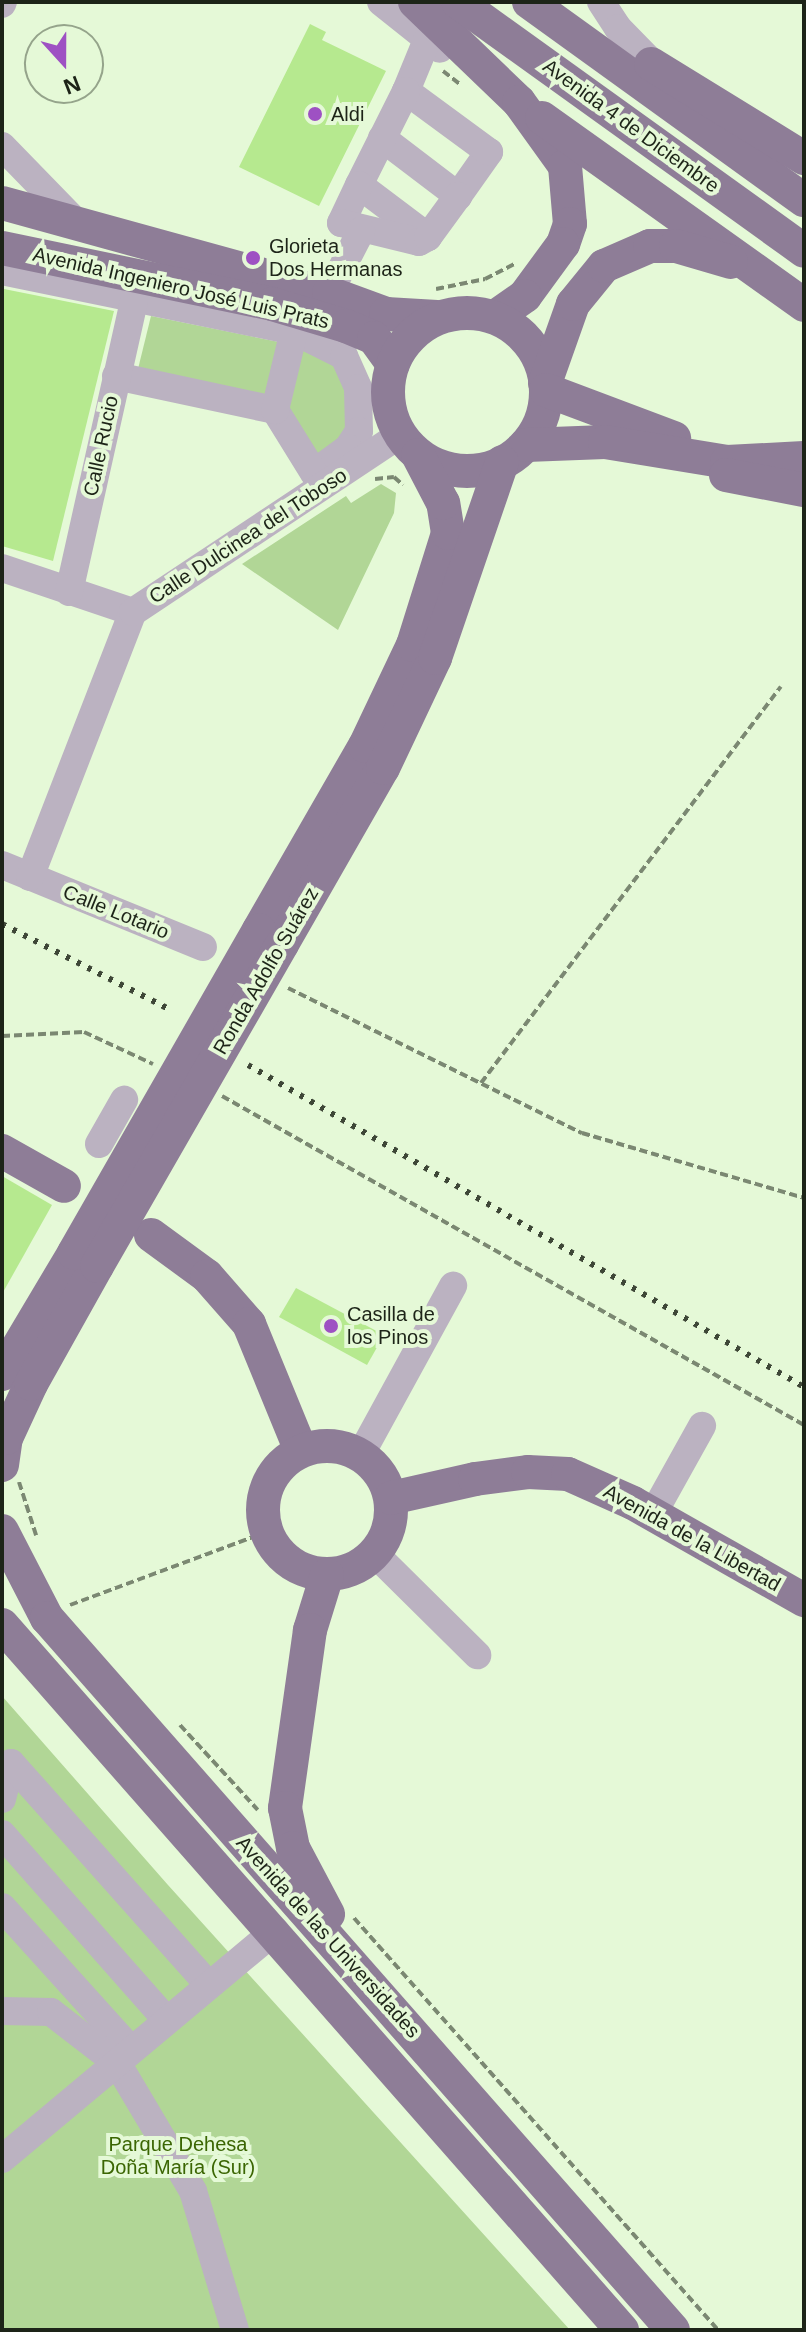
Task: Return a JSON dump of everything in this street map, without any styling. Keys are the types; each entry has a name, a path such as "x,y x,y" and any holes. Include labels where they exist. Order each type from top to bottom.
{"main road":[{"path":"415,2 519,102 804,305"},
{"name":"Avenida 4 de Diciembre","path":"458,2 804,251"},
{"name":"Avenida 4 de Diciembre","path":"529,2 804,200"},
{"path":"549,2 804,158"},
{"path":"495,317 525,296 563,244 570,224 565,166 519,102"},
{"name":"Avenida Ingeniero José Luis Prats","path":"2,203 329,293 386,314 437,317"},
{"path":"514,454 540,422 546,386 583,285 622,255 650,246 676,246 758,273"},
{"name":"Avenida Ingeniero José Luis Prats","path":"2,248 272,304 346,326 374,338 393,364"},
{"path":"767,461 644,429 546,386 531,345 495,317 462,312 437,317 415,331 393,364 388,405 409,445 449,469 473,471 514,454 605,442 720,474 804,490"},
{"name":"Ronda Adolfo Suárez","path":"271,937 413,645 448,533 443,503 409,445"},
{"name":"Ronda Adolfo Suárez","path":"2,1374 85,1260 271,937 383,768 435,658 514,454"},
{"path":"657,454 727,462 804,458"},
{"path":"2,1151 64,1186"},
{"path":"151,1235 207,1276 249,1324 301,1451"},
{"name":"Ronda Adolfo Suárez","path":"2,1465 6,1438 85,1260"},
{"path":"321,1445 361,1454 380,1473 391,1498 391,1518 375,1554 345,1572 327,1575 290,1563 266,1532 262,1508 267,1484 281,1464 301,1451 321,1445"},
{"name":"Avenida de la Libertad","path":"391,1498 501,1475 568,1474 653,1514 804,1600"},
{"name":"Avenida de las Universidades","path":"2,1531 47,1618 346,1954 673,2330"},
{"path":"327,1575 310,1630 285,1808 299,1862 346,1954"},
{"name":"Avenida de las Universidades","path":"2,1625 275,1931 622,2330"}],"street":[{"path":"381,2 427,40 519,102"},
{"path":"601,2 618,28 658,69"},
{"path":"406,91 489,152 428,237 419,242 361,231 341,223 406,91 427,40"},
{"path":"382,138 458,196"},
{"path":"2,146 76,222"},
{"path":"359,185 428,237"},
{"path":"329,293 361,231"},
{"name":"Avenida Ingeniero José Luis Prats","path":"2,271 134,301 294,331 344,356 358,388 359,431 348,448 314,473 275,410"},
{"name":"Calle Rucio","path":"69,592 134,301"},
{"path":"116,376 275,410 294,331"},
{"name":"Calle Dulcinea del Toboso","path":"30,877 133,612 409,445"},
{"path":"2,568 133,612"},
{"name":"Calle Lotario","path":"2,865 203,947"},
{"path":"99,1144 124,1100"},
{"path":"361,1454 453,1286"},
{"path":"653,1514 702,1426"},
{"path":"375,1554 477,1655"},
{"path":"2,1799 11,1763 209,1985"},
{"path":"2,1834 165,2018"},
{"path":"2,1907 124,2056 193,2191 235,2330"},
{"path":"2,2159 165,2018 275,1931"},
{"path":"2,2011 51,2012 124,2056"}],"path":[{"path":"481,1083 781,687"},
{"path":"286,988 582,1133 804,1198"},
{"path":"2,1036 84,1032 162,1068"},
{"path":"214,1092 269,1118 804,1425"},
{"path":"71,1605 266,1532"}],"green space":[{"path":"151,316 279,342 266,398 138,369"},
{"path":"294,331 344,356 359,431 314,473 275,410"},
{"path":"381,484 396,493 394,513 338,630 242,564 346,496 351,503"},
{"name":"Parque Dehesa Doña María (Sur)","path":"2,1696 168,1885 570,2330 2,2330"}],"building":[{"name":"Aldi","path":"310,24 326,32 322,40 386,71 319,206 239,167"},
{"path":"4,289 114,311 53,561 2,546"},
{"path":"2,1176 52,1205 2,1294"},
{"name":"Casilla de los Pinos","path":"296,1288 384,1335 367,1365 279,1317"}],"railway":[{"path":"2,924 167,1008"},
{"path":"248,1065 804,1387"}],"place":[{"name":"Aldi","path":"315,114"},
{"name":"Glorieta Dos Hermanas","path":"253,258"},
{"name":"Casilla de los Pinos","path":"331,1326"}]}
